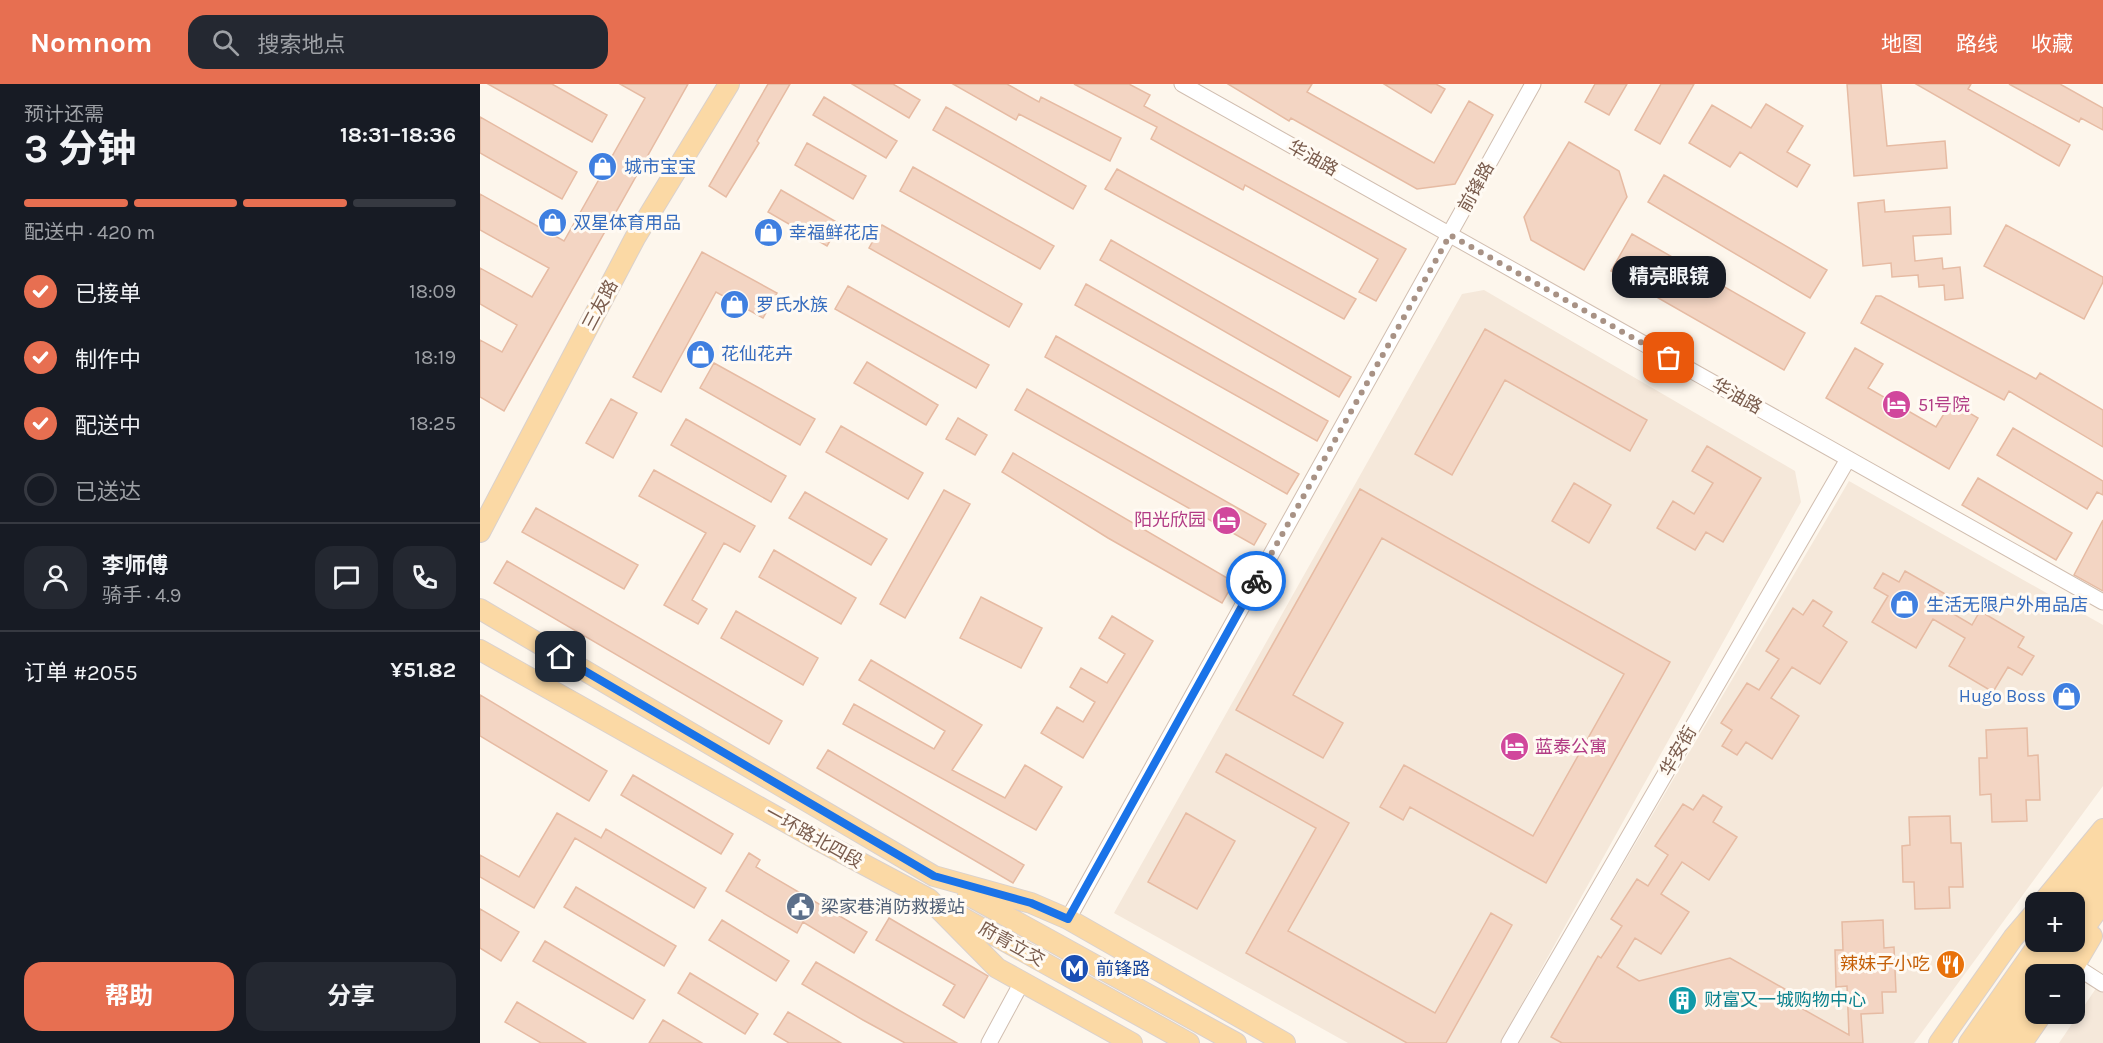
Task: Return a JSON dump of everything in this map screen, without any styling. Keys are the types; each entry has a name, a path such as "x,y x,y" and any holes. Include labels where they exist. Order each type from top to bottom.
{"main road":[{"name":"三友路","path":"480,532 635,237 729,84"},
{"name":"一环路北四段","path":"480,609 934,876 1031,903 1068,919 1285,1043"},
{"name":"一环路北四段","path":"480,650 816,839 929,898 997,968 1132,1043"},
{"path":"2052,892 2100,840"},
{"path":"2060,892 2100,840"},
{"path":"2073,892 2100,840"},
{"name":"府青立交","path":"934,876 1236,1043"},
{"path":"2085,902 2103,877"},
{"name":"府青立交","path":"929,898 1189,1043"},
{"path":"2067,964 2103,902"},
{"path":"2068,964 2103,914"},
{"path":"1939,1043 2025,924"},
{"path":"1953,1043 2025,951"},
{"path":"1969,1043 2025,952"},
{"path":"1985,1043 2050,952"},
{"path":"2003,1043 2025,1012"},
{"path":"2022,1043 2035,1024"}],"street":[{"name":"华油路","path":"1182,84 2103,602"},
{"name":"前锋路","path":"1068,919 1533,84"},
{"name":"华安街","path":"1509,1043 1848,459"},
{"path":"2085,978 2103,984"},
{"path":"989,1043 1022,982"}],"shaded area":[{"path":"1484,290 1795,471 1801,502 1500,1043 1348,1043 1114,913 1462,294"},
{"path":"1849,481 2103,625 2103,786 1914,1043 1518,1043"},
{"path":"2103,978 2103,1043 2059,1043 2072,1024 2085,1024 2085,1005"}],"building":[{"path":"488,84 552,84 607,115 592,142"},
{"path":"620,84 688,84 504,411 480,397 480,340 502,352 517,325 480,304 480,268 532,297 549,268 480,230 480,194 564,241 645,98"},
{"path":"768,84 790,84 757,141 759,143 726,197 709,186"},
{"path":"852,84 893,84 920,100 909,118"},
{"path":"953,84 1007,84 1039,102 1041,97 1121,138 1110,161 1019,114 1016,120"},
{"path":"1074,84 1129,84 1150,95 1144,106 1406,249 1376,301 1359,292 1378,259 1245,185 1243,190 1151,139 1157,127"},
{"path":"1228,84 1312,84 1307,92 1434,163 1469,101 1493,115 1455,184 1417,189 1291,118 1289,121"},
{"path":"1384,84 1436,84 1445,89 1431,113"},
{"path":"1595,84 1627,84 1609,115 1585,102"},
{"path":"1661,84 1694,84 1660,144 1635,130"},
{"path":"1847,84 1881,84 1887,146 1945,141 1947,168 1854,176"},
{"path":"1916,84 1971,84 1968,89 2070,145 2059,166"},
{"path":"2009,84 2060,84 2103,108 2103,130 2081,118 2079,122"},
{"path":"824,97 897,141 886,158 813,115"},
{"path":"1766,104 1803,126 1787,152 1810,165 1797,187 1740,152 1730,167 1689,143 1712,105 1751,128"},
{"path":"946,107 1086,186 1073,209 933,130"},
{"path":"480,117 577,172 562,199 480,153"},
{"path":"1569,142 1619,171 1627,197 1584,270 1531,240 1524,217"},
{"path":"807,143 866,176 853,199 795,165"},
{"path":"913,167 1054,246 1040,269 900,191"},
{"path":"1117,169 1356,299 1344,319 1105,189"},
{"path":"1664,175 1827,270 1810,298 1648,202"},
{"path":"781,190 840,224 827,246 768,212"},
{"path":"1884,200 1885,212 1950,207 1951,234 1913,236 1915,261 1942,258 1943,269 1960,267 1963,298 1945,300 1944,285 1919,287 1918,275 1892,277 1891,263 1863,266 1858,203"},
{"path":"882,225 1022,304 1009,327 869,248"},
{"path":"2006,225 2103,277 2103,282 2084,319 1984,266"},
{"path":"1632,234 1805,333 1784,370 1611,271"},
{"path":"1111,240 1351,377 1339,397 1100,260"},
{"path":"702,252 777,293 763,318 716,292 661,392 633,377"},
{"path":"1086,284 1328,421 1317,441 1075,305"},
{"path":"848,286 989,365 976,388 835,309"},
{"path":"1876,296 1881,296 2036,379 2040,373 2103,410 2103,447 2009,391 2004,400 1861,323"},
{"path":"1485,329 1647,420 1630,451 1505,380 1452,475 1415,454"},
{"path":"1056,336 1299,474 1287,494 1045,357"},
{"path":"1855,348 1883,364 1868,388 1936,427 1951,402 1978,418 1949,469 1826,398"},
{"path":"867,362 938,405 926,425 854,383"},
{"path":"714,363 815,419 800,445 700,388"},
{"path":"1027,389 1266,524 1254,545 1015,410"},
{"path":"611,399 637,413 613,458 586,443"},
{"path":"958,418 987,435 975,455 946,439"},
{"path":"686,419 786,476 771,502 671,445"},
{"path":"841,426 923,473 908,499 826,452"},
{"path":"2013,428 2103,481 2103,495 2097,492 2087,509 1997,455"},
{"path":"1707,446 1761,478 1723,542 1706,532 1695,550 1657,528 1673,501 1694,514 1713,483 1692,471"},
{"path":"1013,453 1234,582 1222,603 1108,538 1002,472"},
{"path":"654,470 755,526 740,552 724,543 692,600 707,609 698,624 664,605 706,533 639,496"},
{"path":"1978,478 2072,533 2056,560 1962,505"},
{"path":"1574,483 1611,505 1589,543 1552,521"},
{"path":"1360,489 1670,662 1546,883 1410,807 1403,820 1380,807 1404,765 1533,836 1624,674 1382,538 1293,695 1343,723 1323,758 1236,710"},
{"path":"944,490 970,504 905,618 880,604"},
{"path":"805,492 887,539 871,565 789,518"},
{"path":"536,508 638,565 624,589 522,532"},
{"path":"2103,520 2103,591 2074,575"},
{"path":"774,550 856,598 841,624 759,577"},
{"path":"507,561 782,721 769,744 494,583"},
{"path":"1905,571 1947,595 1940,606 1972,625 1980,611 2024,637 2018,647 2034,656 2022,675 2008,667 1993,692 1949,666 1965,638 1933,619 1916,648 1872,622 1888,596 1874,588 1883,573 1899,582"},
{"path":"981,597 1042,628 1021,668 960,638"},
{"path":"1813,600 1832,612 1823,626 1847,642 1820,684 1792,667 1771,698 1799,716 1772,759 1746,742 1737,755 1722,746 1732,730 1721,723 1747,683 1759,690 1779,659 1766,651 1793,608 1803,615"},
{"path":"736,611 818,658 803,685 721,638"},
{"path":"1112,616 1153,641 1083,758 1041,733 1057,707 1083,722 1095,702 1070,687 1081,668 1107,683 1125,654 1099,638"},
{"path":"871,660 982,725 952,770 1005,798 1025,765 1062,787 1036,830 843,724 854,704 934,749 945,731 859,680"},
{"path":"480,695 607,771 589,801 480,736"},
{"path":"2027,728 2028,756 2038,755 2040,800 2026,800 2027,821 1992,822 1991,794 1980,795 1979,758 1987,758 1986,730"},
{"path":"828,750 1024,865 1013,883 817,768"},
{"path":"1226,754 1349,823 1288,931 1435,1013 1491,913 1512,925 1446,1043 1407,1043 1246,953 1316,828 1216,772"},
{"path":"633,775 733,834 721,854 621,795"},
{"path":"1703,795 1722,807 1713,822 1737,837 1709,880 1682,862 1661,894 1689,912 1661,954 1635,938 1617,967 1639,981 1730,958 1797,996 1792,1003 1849,1035 1847,986 1836,987 1835,950 1843,950 1842,922 1883,920 1884,948 1894,947 1896,992 1882,992 1883,1013 1861,1014 1863,1043 1562,1043 1551,1037 1598,956 1601,958 1622,926 1611,919 1637,879 1648,886 1668,855 1655,846 1683,804 1693,810"},
{"path":"557,813 601,838 606,829 706,888 694,908 575,838 534,908 480,877 480,855 519,877"},
{"path":"1186,813 1235,841 1197,909 1148,882"},
{"path":"1950,816 1951,843 1961,843 1963,887 1949,887 1950,908 1915,909 1914,882 1903,882 1902,846 1910,845 1909,817"},
{"path":"749,853 760,860 756,867 867,932 854,953 803,922 797,933 726,891"},
{"path":"576,887 676,946 664,966 564,907"},
{"path":"480,909 519,932 501,961 480,948"},
{"path":"889,918 988,976 964,1018 943,1005 955,985 876,940"},
{"path":"722,920 789,961 776,981 709,940"},
{"path":"545,941 645,1000 633,1019 533,961"},
{"path":"816,962 957,1043 905,1043 863,1020 802,984"},
{"path":"690,973 758,1014 745,1034 678,993"},
{"path":"517,1002 586,1043 541,1043 505,1022"},
{"path":"788,1012 841,1043 789,1043 774,1034"},
{"path":"663,1020 702,1043 649,1043"}],"way so far":[{"path":"1256,581 1450,235 1669,358"}],"place":[{"name":"城市宝宝","path":"603,167"},
{"name":"双星体育用品","path":"552,223"},
{"name":"幸福鲜花店","path":"768,233"},
{"name":"罗氏水族","path":"735,305"},
{"name":"花仙花卉","path":"700,354"},
{"name":"精亮眼镜","path":"1669,358"},
{"name":"51号院","path":"1897,405"},
{"name":"阳光欣园","path":"1227,520"},
{"name":"生活无限户外用品店","path":"1905,605"},
{"name":"Hugo Boss","path":"2067,696"},
{"name":"蓝泰公寓","path":"1514,747"},
{"name":"梁家巷消防救援站","path":"800,907"},
{"name":"辣妹子小吃","path":"1951,964"},
{"name":"前锋路","path":"1075,969"},
{"name":"财富又一城购物中心","path":"1683,1000"}],"route":[{"path":"561,657 934,876 1031,903 1068,919 1256,581"}]}
